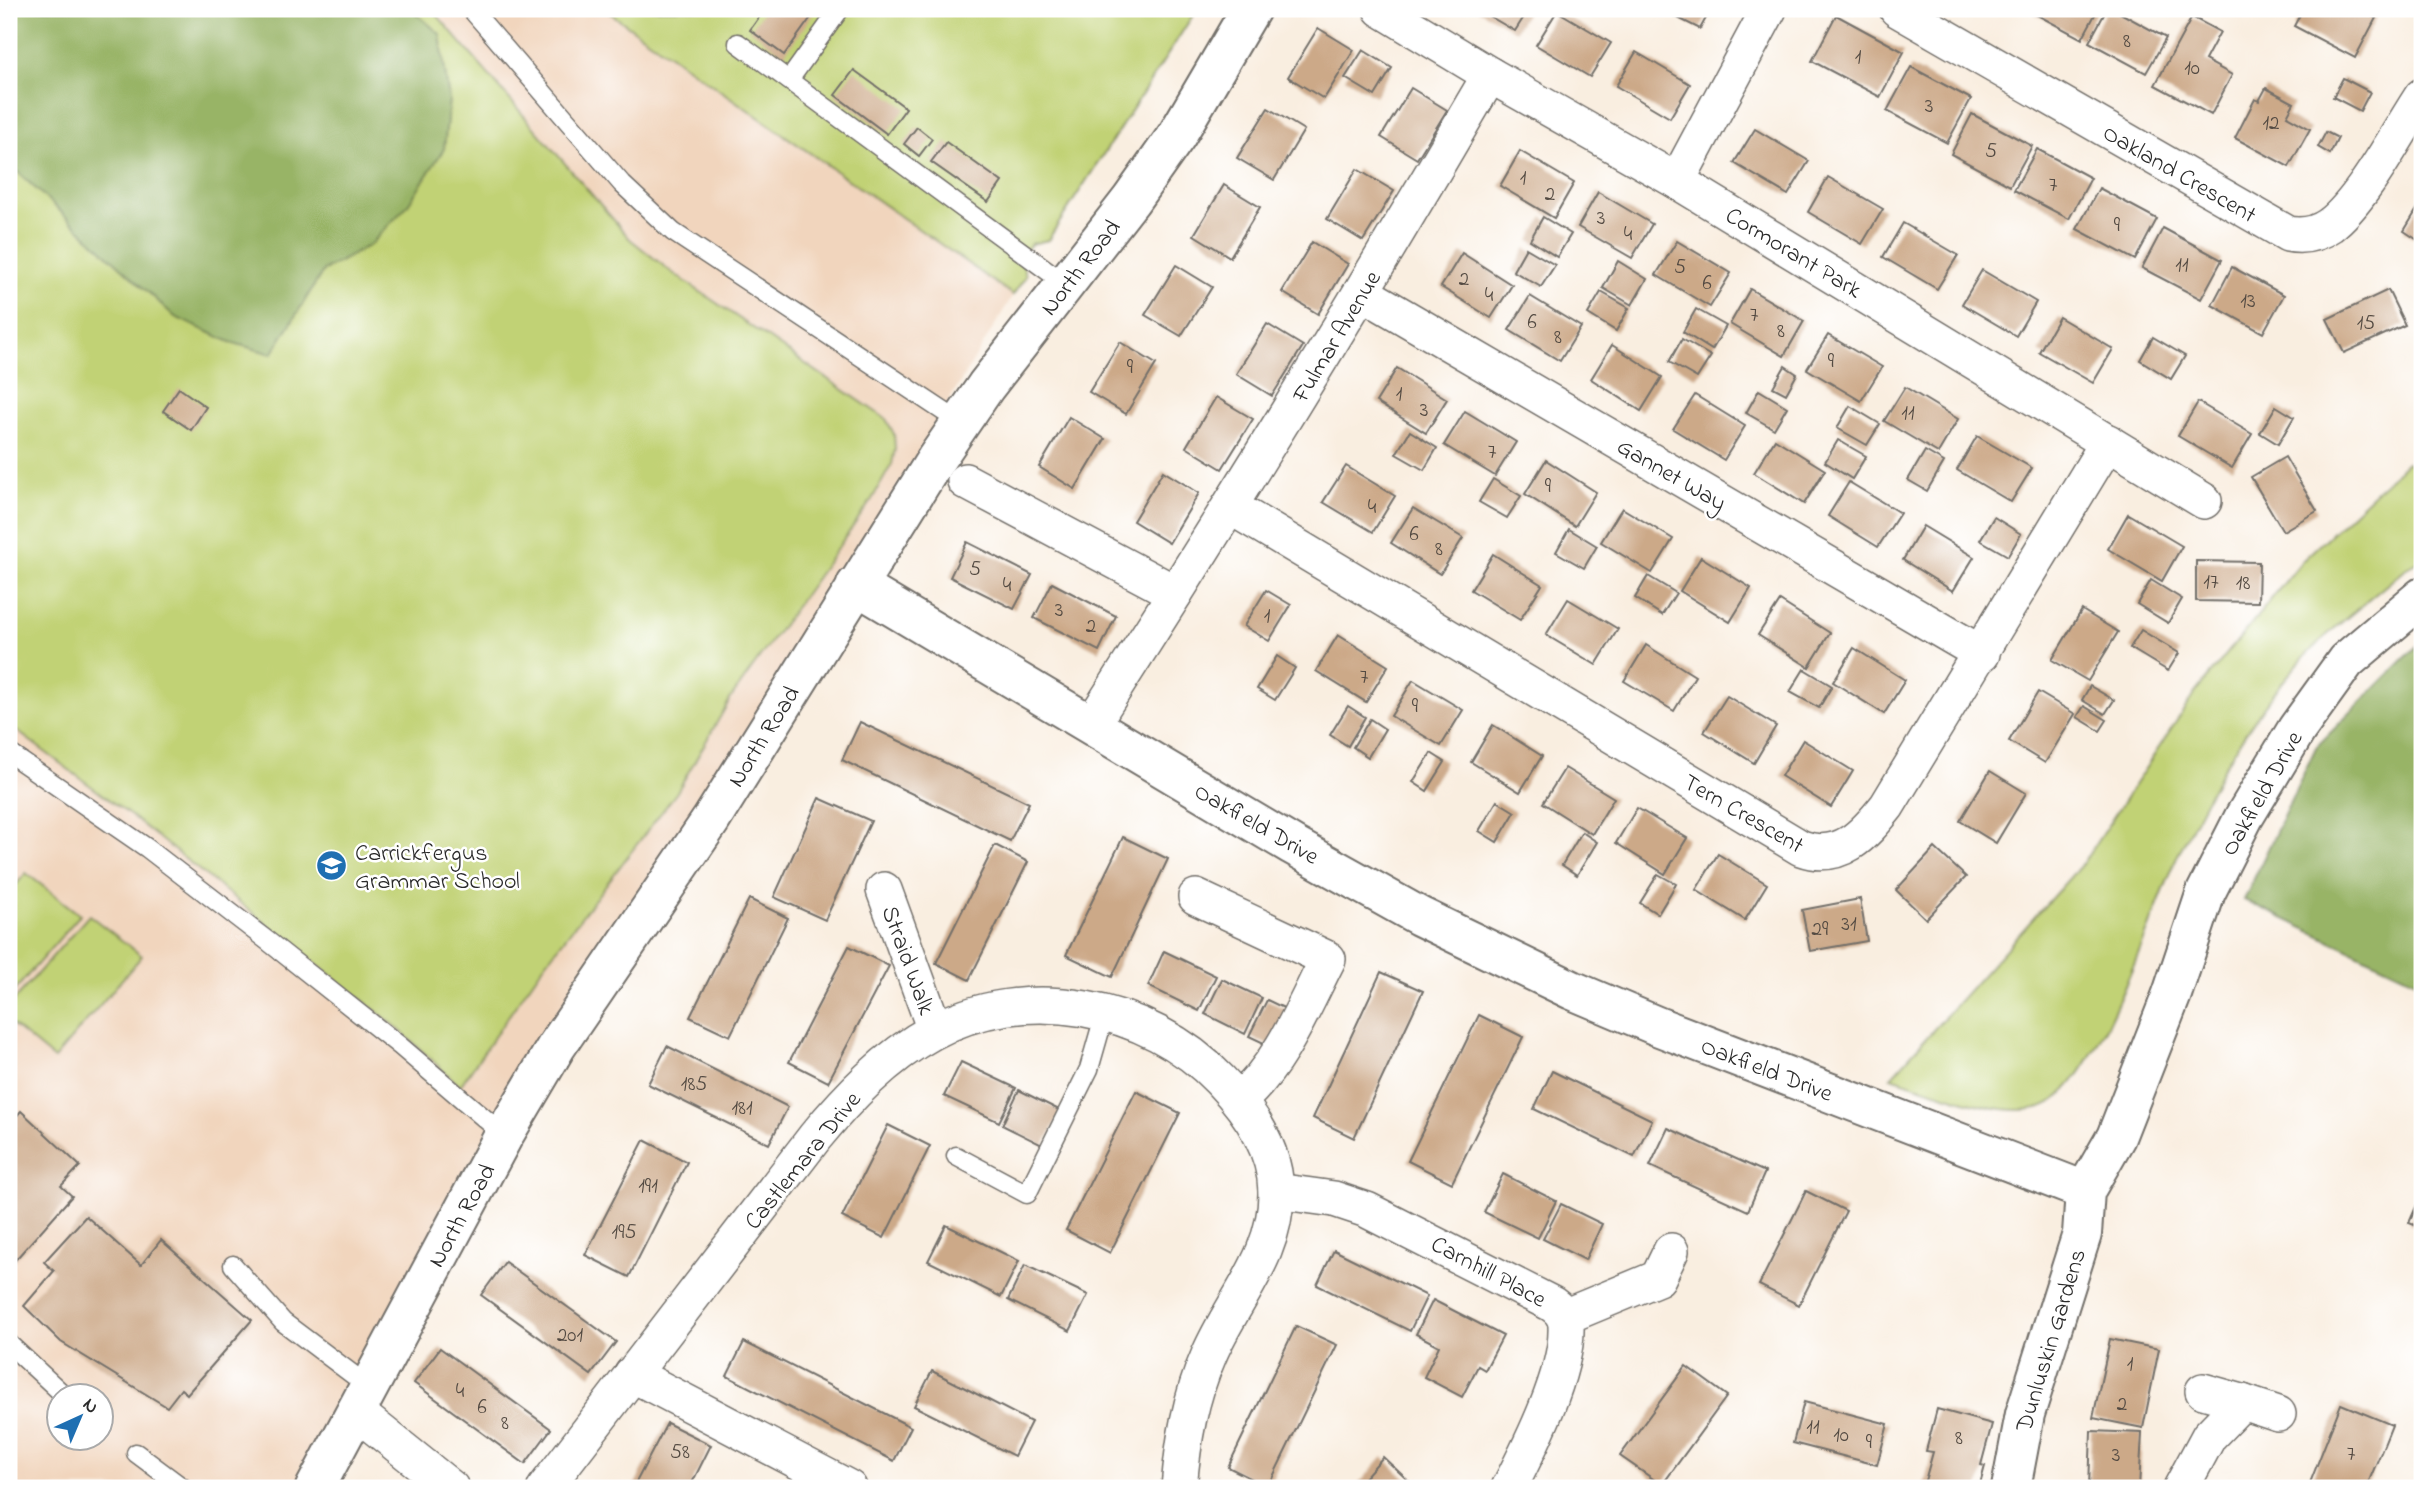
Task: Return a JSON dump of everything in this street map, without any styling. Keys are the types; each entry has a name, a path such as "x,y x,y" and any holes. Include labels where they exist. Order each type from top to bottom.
{"street":[{"name":"North Road","path":"315,1488 504,1135 603,973 711,820 856,585 961,423 986,386 1067,285 1177,135 1251,9"},
{"name":"Cormorant Park","path":"1381,9 1490,75 1677,181 2204,501"},
{"path":"1677,181 1769,9"},
{"name":"Oakland Crescent","path":"1896,9 2276,229 2300,236 2316,233 2342,214 2422,96"},
{"name":"Fulmar Avenue","path":"1094,727 1102,708 1231,507 1363,293 1490,75"},
{"name":"Gannet Way","path":"1363,293 1982,654"},
{"name":"Tern Crescent","path":"1231,507 1801,848 1813,852 1845,847 1867,831 1887,806 1982,654 2108,442"},
{"path":"965,481 1175,593"},
{"name":"Oakfield Drive","path":"856,585 1292,845 1419,916 1572,990 1657,1026 2085,1191 2116,1137 2172,995 2206,892 2244,817 2297,729 2346,661 2422,597"},
{"name":"Straid Walk","path":"884,890 935,1030"},
{"path":"1196,897 1328,959 1279,1056 1266,1076 1239,1101"},
{"name":"Castlemara Drive","path":"545,1488 831,1118 892,1059 935,1030 975,1014 1014,1007 1068,1007 1105,1013 1149,1027 1171,1039 1207,1067 1239,1101 1265,1143 1276,1191 1266,1249 1248,1287 1216,1340 1192,1401 1185,1427 1179,1488"},
{"name":"Carnhill Place","path":"1276,1191 1334,1199 1367,1210 1552,1304 1564,1317 1566,1329 1557,1375 1535,1434 1510,1488"},
{"name":"Dunluskin Gardens","path":"2011,1488 2025,1414 2082,1234 2085,1191"},
{"path":"1564,1317 1658,1278 1671,1251"},
{"path":"632,1374 849,1488"},
{"path":"2203,1391 2278,1413"},
{"path":"361,1399 451,1488"},
{"path":"2181,1488 2209,1436 2242,1402"}],"lane":[{"path":"471,9 622,184 673,232 961,423"},
{"path":"789,80 840,9"},
{"path":"738,43 1067,285"},
{"path":"9,753 147,848 269,942 400,1046 504,1135"},
{"path":"956,1156 1027,1194 1089,1069 1105,1013"},
{"path":"233,1265 283,1322 361,1399"},
{"path":"9,1344 51,1382"},
{"path":"136,1453 183,1488"}],"shaded area":[{"name":"Carrickfergus Grammar School","path":"9,9 604,9 1013,295 778,685 535,1046 295,1488 9,1488"}],"green space":[{"name":"Carrickfergus Grammar School","path":"9,9 432,9 630,239 670,271 886,419 894,434 892,464 871,501 731,698 677,792 539,972 460,1086 395,1026 131,816 9,725"},
{"path":"9,9 411,9 440,34 449,100 444,149 407,206 370,245 323,271 272,354 230,342 175,317 9,164"},
{"path":"604,9 1197,9 1048,240 1031,244 1021,258 1026,276 1013,295"},
{"path":"2407,462 2422,472 2422,560 2404,570 2309,652 2279,686 2247,731 2217,779 2179,853 2140,952 2104,1032 2084,1066 2064,1092 2044,1106 2008,1110 1968,1102 1891,1077 2083,863 2195,693 2302,561"},
{"path":"2422,641 2422,984 2244,900 2316,747"},
{"path":"26,873 80,915 9,997 9,893"},
{"path":"89,915 142,956 54,1059 9,1022 9,1006"}],"building":[{"path":"765,9 817,9 784,55 750,30"},
{"path":"1477,9 1529,9 1515,31"},
{"path":"1660,9 1711,9 1700,29"},
{"path":"2026,9 2098,9 2082,39"},
{"path":"2107,9 2113,9 2166,38 2146,73 2089,42"},
{"path":"2303,9 2359,9 2376,18 2355,58 2294,26"},
{"path":"1557,11 1611,43 1590,77 1536,45"},
{"path":"1836,15 1904,52 1880,97 1812,61"},
{"path":"2192,17 2220,32 2205,60 2232,75 2211,115 2155,85"},
{"path":"1318,28 1354,50 1324,99 1288,77"},
{"path":"1363,50 1392,68 1375,96 1345,78"},
{"path":"1636,52 1690,84 1670,118 1616,86"},
{"path":"1911,67 1971,99 1947,143 1887,111"},
{"path":"854,70 906,108 887,134 835,95"},
{"path":"2343,78 2370,92 2360,111 2333,97"},
{"path":"1411,88 1447,110 1417,159 1381,137"},
{"path":"2266,88 2294,103 2287,116 2310,129 2289,167 2235,138 2255,99 2259,101"},
{"path":"1268,108 1304,130 1274,180 1237,158"},
{"path":"1972,114 2032,146 2010,186 1951,154"},
{"path":"917,127 932,139 919,156 904,144"},
{"path":"1755,129 1809,161 1788,195 1734,163"},
{"path":"2326,132 2338,138 2330,154 2318,147"},
{"path":"946,142 1002,182 988,202 931,162"},
{"path":"2037,149 2091,178 2069,219 2014,190"},
{"path":"1520,151 1574,183 1554,218 1500,186"},
{"path":"1357,169 1394,191 1363,241 1327,219"},
{"path":"1828,177 1883,209 1862,244 1808,212"},
{"path":"1224,185 1260,207 1230,257 1194,235"},
{"path":"2099,188 2157,219 2135,260 2077,229"},
{"path":"1598,192 1652,224 1632,258 1578,227"},
{"path":"2422,201 2422,243 2404,231"},
{"path":"1543,217 1571,234 1557,257 1530,240"},
{"path":"1903,223 1958,255 1937,289 1883,257"},
{"path":"2163,228 2222,260 2201,299 2142,268"},
{"path":"1677,241 1731,273 1710,307 1656,275"},
{"path":"1312,242 1348,264 1318,314 1282,292"},
{"path":"1526,248 1555,265 1541,287 1513,271"},
{"path":"1462,253 1512,285 1491,318 1441,287"},
{"path":"1618,261 1647,279 1632,305 1603,288"},
{"path":"1176,265 1212,287 1181,336 1145,315"},
{"path":"2232,267 2284,295 2263,333 2212,305"},
{"path":"1982,270 2036,302 2016,336 1962,304"},
{"path":"1750,289 1804,321 1784,356 1730,324"},
{"path":"2388,290 2405,325 2344,353 2327,319"},
{"path":"1601,292 1629,308 1616,331 1588,314"},
{"path":"1530,296 1581,327 1560,361 1509,330"},
{"path":"1696,309 1726,326 1712,350 1683,332"},
{"path":"2059,317 2113,349 2093,383 2039,352"},
{"path":"1267,324 1303,346 1272,396 1236,374"},
{"path":"1828,335 1882,367 1861,401 1807,369"},
{"path":"2153,337 2185,356 2171,379 2140,360"},
{"path":"1682,339 1711,356 1697,378 1669,362"},
{"path":"1120,342 1156,364 1126,414 1089,392"},
{"path":"1612,345 1662,377 1641,411 1591,379"},
{"path":"1785,366 1797,374 1786,394 1773,387"},
{"path":"1397,368 1447,399 1426,433 1376,402"},
{"path":"1905,387 1958,419 1938,453 1884,421"},
{"path":"179,388 206,407 191,430 163,411"},
{"path":"1759,390 1787,407 1774,429 1746,413"},
{"path":"1695,395 1745,426 1724,460 1673,429"},
{"path":"1216,397 1253,419 1222,469 1186,447"},
{"path":"2198,402 2252,434 2232,468 2178,436"},
{"path":"1850,406 1880,424 1867,445 1837,428"},
{"path":"2276,406 2294,417 2278,444 2260,433"},
{"path":"1465,411 1516,442 1495,476 1444,445"},
{"path":"1069,417 1105,439 1075,489 1039,467"},
{"path":"1410,431 1437,448 1424,470 1396,454"},
{"path":"1977,436 2032,468 2011,502 1957,470"},
{"path":"1775,439 1825,470 1804,504 1754,473"},
{"path":"1838,440 1866,456 1852,479 1825,462"},
{"path":"1925,451 1944,462 1927,491 1908,480"},
{"path":"2285,457 2317,511 2283,531 2251,477"},
{"path":"1546,460 1596,492 1575,526 1525,494"},
{"path":"1346,466 1395,496 1373,532 1323,502"},
{"path":"1163,471 1199,493 1169,543 1133,521"},
{"path":"1493,479 1521,496 1507,518 1479,502"},
{"path":"1849,482 1900,513 1878,547 1828,516"},
{"path":"1413,508 1463,538 1440,574 1391,543"},
{"path":"1622,508 1673,539 1652,573 1601,542"},
{"path":"2128,514 2182,546 2162,581 2108,549"},
{"path":"1994,517 2021,534 2008,556 1980,540"},
{"path":"1923,526 1974,557 1953,591 1903,560"},
{"path":"1569,529 1597,546 1584,568 1556,552"},
{"path":"967,542 1032,575 1014,609 950,577"},
{"path":"1493,554 1542,585 1520,620 1471,590"},
{"path":"1701,557 1751,588 1730,622 1680,591"},
{"path":"2196,561 2259,562 2258,602 2196,601"},
{"path":"1648,576 1676,593 1662,615 1635,598"},
{"path":"2151,580 2182,599 2168,623 2137,604"},
{"path":"1052,583 1116,616 1099,651 1034,618"},
{"path":"1266,590 1291,605 1269,641 1244,626"},
{"path":"1568,599 1618,629 1596,665 1546,635"},
{"path":"1780,601 1830,633 1809,667 1758,635"},
{"path":"2082,610 2118,632 2088,681 2052,660"},
{"path":"2141,630 2179,653 2168,671 2130,648"},
{"path":"1338,635 1388,666 1366,702 1316,671"},
{"path":"1646,645 1695,676 1674,711 1624,681"},
{"path":"1854,648 1905,680 1884,714 1833,682"},
{"path":"1277,656 1295,668 1275,700 1257,689"},
{"path":"1804,669 1832,686 1819,708 1790,692"},
{"path":"1413,680 1463,710 1441,746 1391,716"},
{"path":"2090,686 2114,700 2105,714 2082,700"},
{"path":"2038,692 2075,714 2045,763 2009,741"},
{"path":"1727,696 1776,726 1754,763 1704,732"},
{"path":"1348,706 1365,717 1348,746 1330,735"},
{"path":"2084,706 2107,720 2100,731 2077,717"},
{"path":"1370,719 1385,729 1368,757 1353,747"},
{"path":"860,722 1029,803 1010,841 842,760"},
{"path":"1493,725 1542,756 1520,792 1471,762"},
{"path":"1803,740 1853,771 1831,807 1781,776"},
{"path":"1431,753 1445,762 1427,791 1413,782"},
{"path":"1565,768 1614,798 1592,834 1543,803"},
{"path":"1990,771 2026,793 1996,843 1960,821"},
{"path":"819,798 871,821 825,920 774,897"},
{"path":"1497,801 1515,812 1497,842 1479,831"},
{"path":"1637,808 1687,838 1665,874 1616,843"},
{"path":"1582,832 1597,842 1577,875 1562,865"},
{"path":"1123,837 1168,859 1112,977 1066,955"},
{"path":"995,845 1028,862 969,980 936,963"},
{"path":"1935,848 1966,877 1926,919 1896,890"},
{"path":"1718,854 1767,884 1745,920 1696,890"},
{"path":"1658,874 1676,884 1658,914 1640,903"},
{"path":"749,899 788,918 730,1036 690,1017"},
{"path":"1860,899 1867,941 1810,951 1802,910"},
{"path":"849,946 889,966 828,1082 789,1062"},
{"path":"1164,951 1216,976 1199,1011 1148,986"},
{"path":"1381,972 1423,991 1354,1138 1313,1118"},
{"path":"1222,979 1262,998 1245,1034 1205,1014"},
{"path":"1267,1000 1288,1010 1270,1046 1249,1036"},
{"path":"1479,1015 1523,1037 1452,1183 1408,1161"},
{"path":"667,1046 788,1107 769,1144 648,1084"},
{"path":"961,1062 1016,1088 999,1122 944,1096"},
{"path":"1552,1071 1652,1120 1634,1157 1534,1109"},
{"path":"1019,1090 1061,1111 1044,1146 1002,1125"},
{"path":"1136,1091 1180,1113 1110,1253 1066,1230"},
{"path":"21,1111 80,1166 61,1186 72,1196 9,1267 9,1114 14,1119"},
{"path":"888,1125 930,1146 884,1238 842,1217"},
{"path":"1668,1128 1765,1172 1748,1211 1650,1166"},
{"path":"644,1140 687,1162 629,1277 585,1255"},
{"path":"1503,1174 1556,1201 1538,1238 1484,1212"},
{"path":"1806,1191 1846,1211 1799,1305 1759,1285"},
{"path":"2422,1193 2422,1228 2409,1223"},
{"path":"1561,1204 1602,1224 1585,1260 1543,1239"},
{"path":"86,1216 141,1265 161,1240 252,1320 187,1394 181,1389 167,1407 61,1342 24,1306 54,1271 44,1262"},
{"path":"946,1225 1019,1261 1001,1297 928,1261"},
{"path":"1334,1250 1427,1296 1410,1331 1317,1285"},
{"path":"505,1262 616,1342 591,1375 481,1295"},
{"path":"1025,1265 1088,1295 1070,1331 1008,1300"},
{"path":"1433,1300 1503,1336 1485,1370 1478,1366 1462,1397 1424,1377 1439,1346 1416,1334"},
{"path":"1296,1326 1337,1345 1268,1487 1228,1467"},
{"path":"2110,1339 2159,1349 2143,1428 2093,1418"},
{"path":"744,1342 911,1427 894,1461 727,1376"},
{"path":"440,1348 551,1429 525,1464 414,1383"},
{"path":"1686,1366 1727,1396 1662,1485 1620,1456"},
{"path":"932,1371 1031,1422 1014,1456 914,1406"},
{"path":"1804,1402 1888,1424 1877,1465 1793,1443"},
{"path":"2341,1404 2392,1425 2366,1488 2308,1488"},
{"path":"1937,1409 1992,1424 1981,1465 1985,1466 1979,1488 1923,1488 1933,1452 1926,1451"},
{"path":"667,1423 711,1445 694,1479 689,1488 633,1488"},
{"path":"2091,1431 2142,1433 2139,1488 2089,1488"},
{"path":"1383,1457 1414,1486 1412,1488 1355,1488"}],"place":[{"name":"Carrickfergus Grammar School","path":"332,866"}]}
